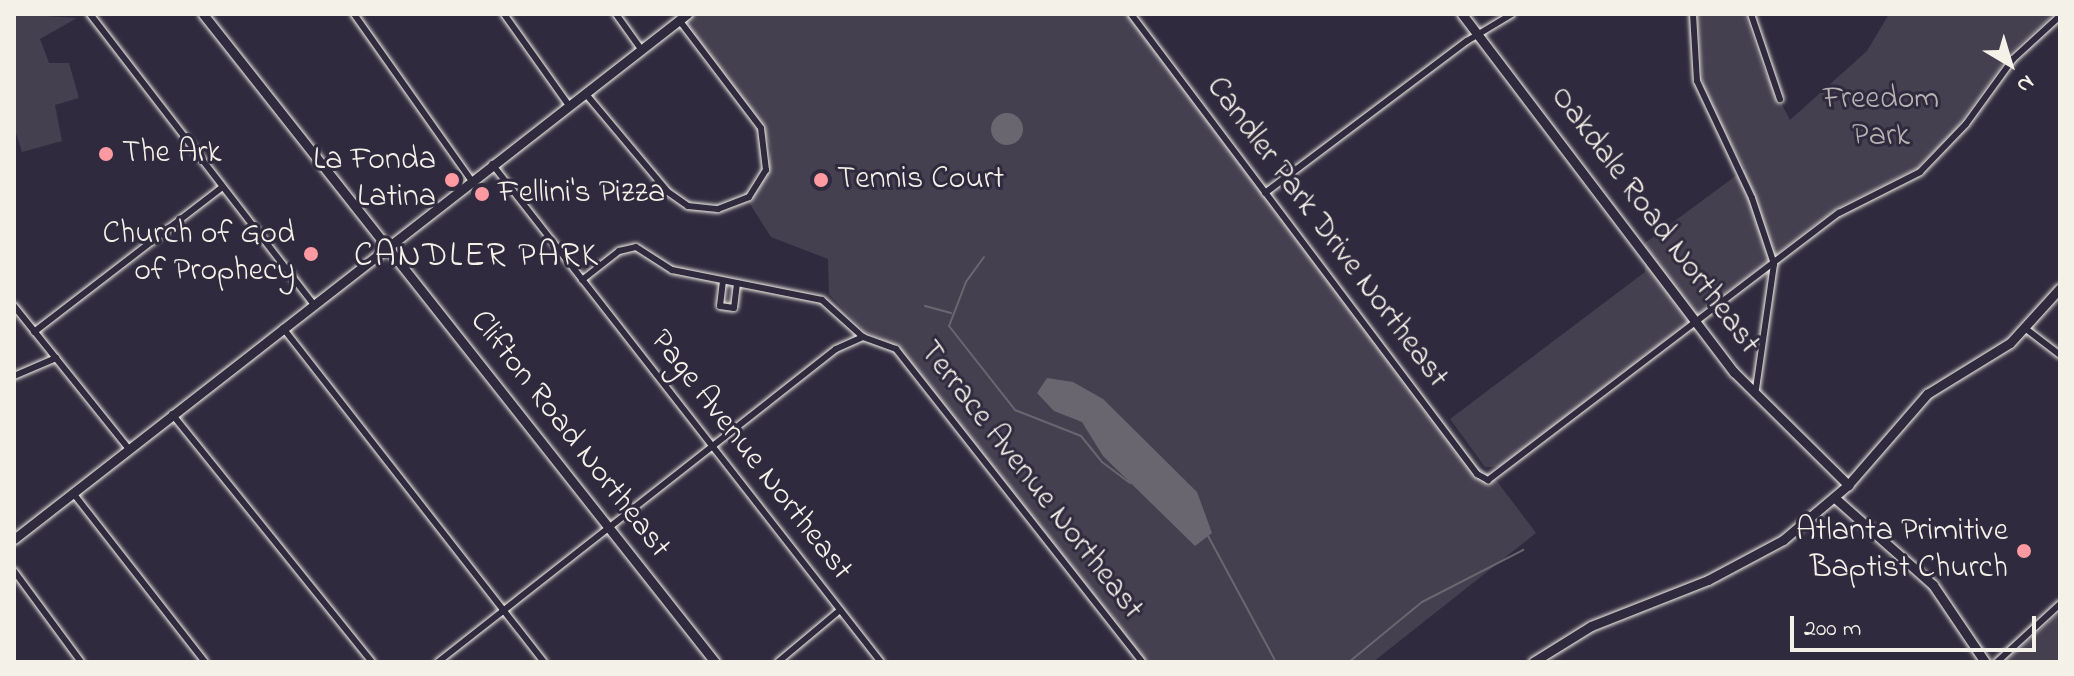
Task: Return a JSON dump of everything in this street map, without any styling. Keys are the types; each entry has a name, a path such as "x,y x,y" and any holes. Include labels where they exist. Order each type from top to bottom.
{"street":[{"path":"90,14 314,305"},
{"name":"Clifton Road Northeast","path":"203,14 715,662"},
{"path":"354,14 471,180"},
{"path":"504,14 568,104"},
{"path":"616,14 641,49"},
{"name":"Oakdale Road Northeast","path":"1462,14 1734,372 1756,389 1848,485"},
{"path":"1265,193 1512,14"},
{"path":"1693,14 1697,81 1752,198 1774,264 1756,389"},
{"path":"1751,14 1780,99"},
{"name":"Candler Park Drive Northeast","path":"1134,15 1483,479 1492,479 1697,322"},
{"path":"1697,322 1853,205 1902,186 1920,172 1958,134 2013,59 2060,16"},
{"path":"14,539 568,104 683,17 761,128 766,170 749,197 718,209 688,206 668,192 584,92"},
{"name":"Page Avenue Northeast","path":"492,164 881,662"},
{"path":"34,332 221,188"},
{"path":"438,662 836,349 863,337 822,300 672,270 631,246 582,280"},
{"path":"723,281 720,306 734,308 737,283"},
{"path":"1533,662 1599,622 1755,558 1835,498 1927,394 1999,352 2026,329 2060,288"},
{"path":"14,306 128,448"},
{"path":"283,328 544,662"},
{"path":"2026,329 2060,355"},
{"name":"Terrace Avenue Northeast","path":"863,337 896,349 1142,662"},
{"path":"14,376 56,358"},
{"path":"172,414 372,662"},
{"path":"73,493 205,662"},
{"path":"1835,498 1933,585 1985,662"},
{"path":"14,571 81,662"},
{"path":"1997,662 2060,604"},
{"path":"778,662 840,610"}],"green space":[{"path":"14,14 77,18 40,39 49,63 69,63 79,98 55,105 62,141 22,152 14,127"},
{"path":"691,14 1134,14 1475,464 1496,480 1536,533 1373,662 1144,662 897,346 864,331 829,294 828,259 771,237 748,201 767,174 771,149 761,122 682,22"},
{"name":"Freedom Park","path":"1697,14 1744,14 1763,69 1790,120 1867,51 1889,14 2055,14 2012,51 1954,131 1916,169 1837,208 1499,467 1485,467 1450,419 1645,272 1645,243 1745,169 1704,94"},
{"path":"2060,612 2060,662 2002,662"}],"shaded area":[{"path":"1007,113 1018,118 1023,129 1018,140 1007,145 996,140 991,129 996,118"},
{"path":"1047,378 1073,382 1103,399 1197,492 1212,533 1195,546 1103,456 1082,422 1054,411 1037,393"}],"waterway":[{"path":"984,257 966,282 949,326 1015,410 1081,436 1102,462 1130,483"},
{"path":"925,306 951,313"},
{"path":"1207,534 1276,662"},
{"path":"1349,662 1422,602 1523,550"}],"place":[{"name":"The Ark","path":"106,154"},
{"name":"La Fonda Latina","path":"452,180"},
{"name":"Tennis Court","path":"821,180"},
{"name":"Fellini's Pizza","path":"482,194"},
{"name":"Church of God of Prophecy","path":"311,254"},
{"name":"Atlanta Primitive Baptist Church","path":"2024,551"}],"district":[{"name":"CANDLER PARK","path":"477,258"}]}
